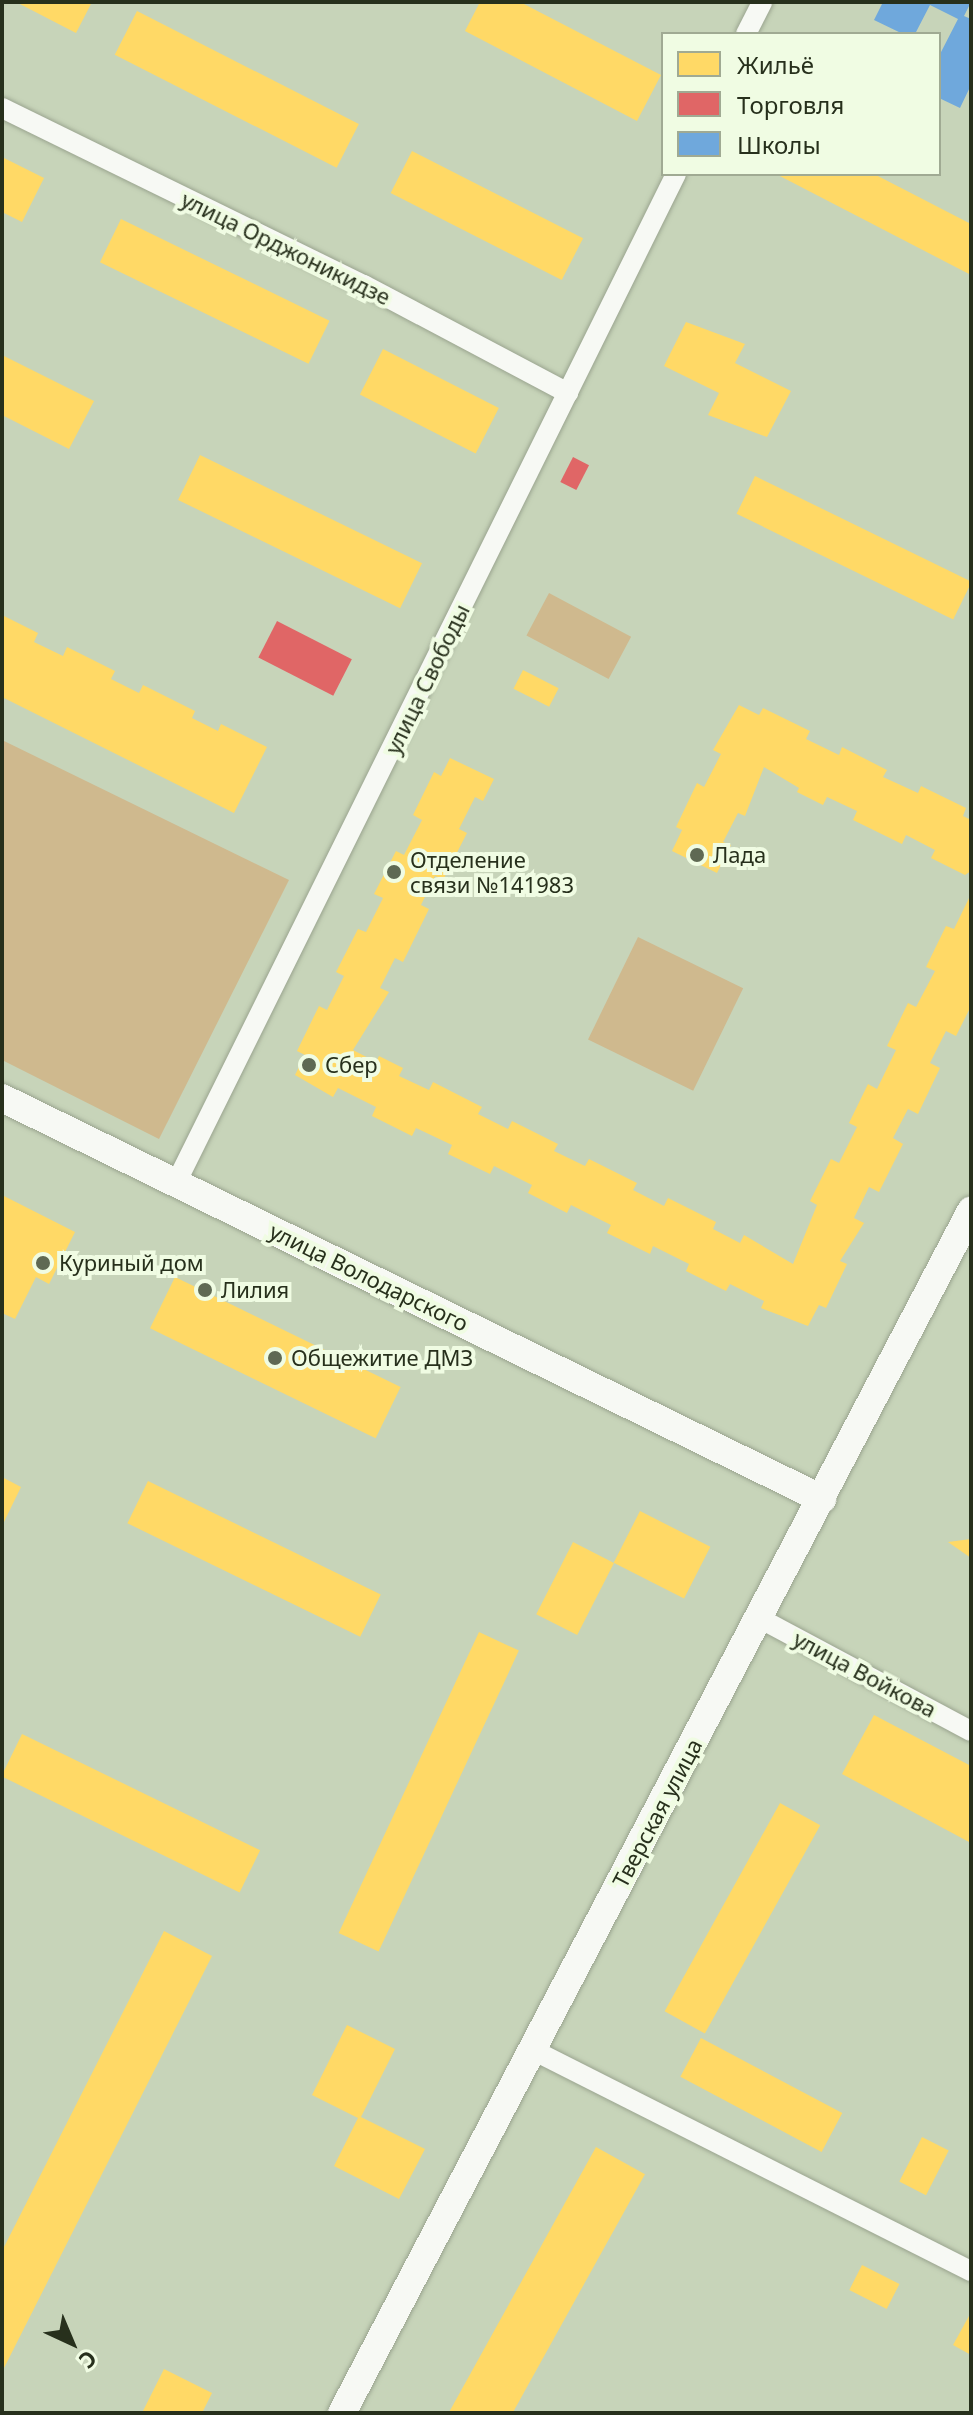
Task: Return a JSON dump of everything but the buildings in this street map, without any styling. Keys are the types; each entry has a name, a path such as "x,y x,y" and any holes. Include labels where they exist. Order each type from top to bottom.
{"main road":[{"name":"улица Володарского","path":"2,1098 822,1499"},
{"name":"Тверская улица","path":"342,2413 971,1211"}],"street":[{"path":"747,32 762,2"},
{"name":"улица Орджоникидзе","path":"2,108 364,285 568,393"},
{"name":"улица Свободы","path":"176,1183 675,176"},
{"name":"улица Войкова","path":"759,1618 971,1731"},
{"path":"533,2050 971,2271"}],"shaded area":[{"path":"549,593 631,637 609,679 526,635"},
{"path":"2,740 289,880 159,1139 2,1060"},
{"path":"638,937 743,988 693,1091 588,1039"}],"place":[{"name":"Лада","path":"697,855"},
{"name":"Отделение связи №141983","path":"394,872"},
{"name":"Сбер","path":"309,1065"},
{"name":"Куриный дом","path":"43,1263"},
{"name":"Лилия","path":"205,1290"},
{"name":"Общежитие ДМЗ","path":"275,1358"}]}
